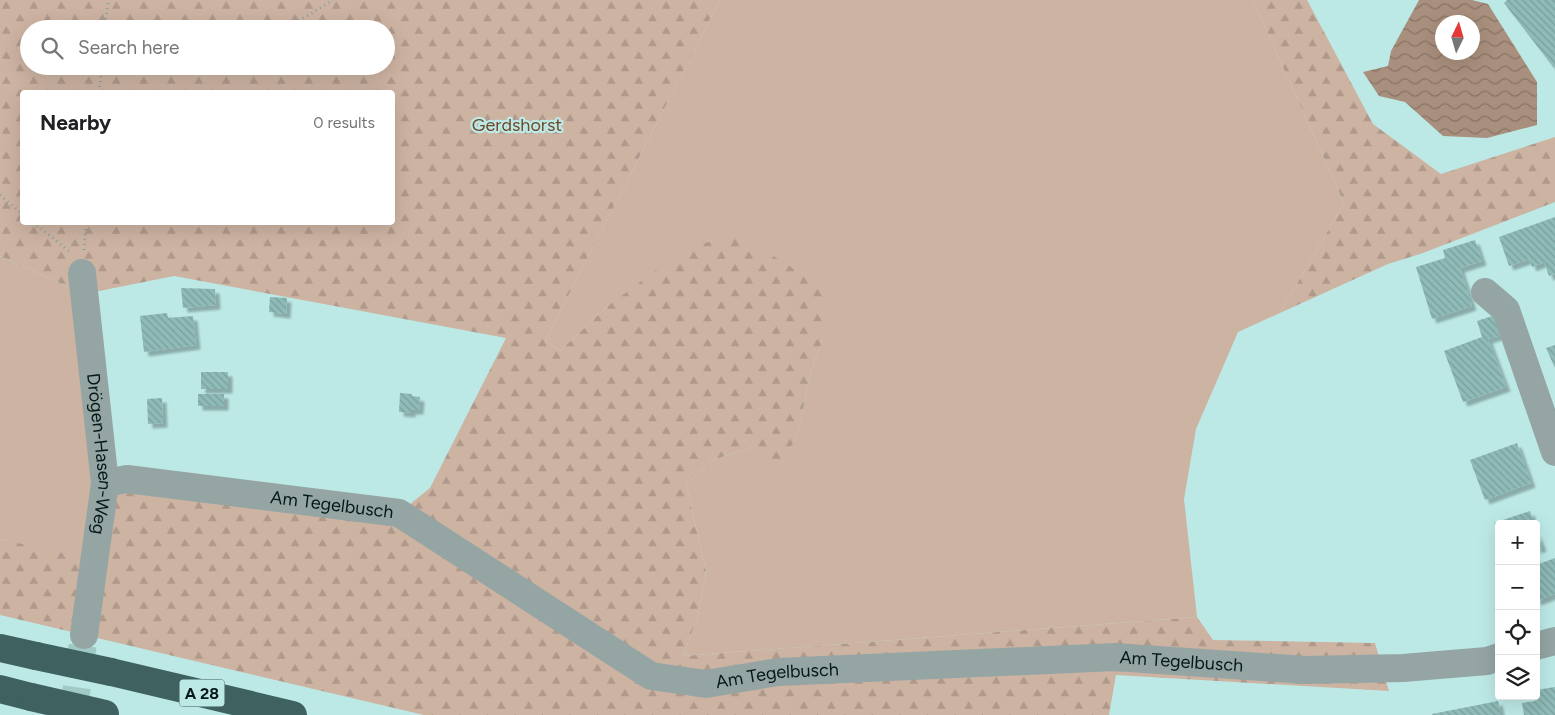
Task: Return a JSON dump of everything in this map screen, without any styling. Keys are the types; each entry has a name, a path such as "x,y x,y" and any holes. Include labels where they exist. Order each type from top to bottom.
{"highway":[{"name":"A 28","path":"0,648 112,672 293,715"},
{"path":"0,689 107,715"}],"street":[{"name":"Drögen-Hasen-Weg","path":"79,265 106,483 84,635"},
{"path":"1485,292 1506,310 1555,452"},
{"name":"Am Tegelbusch","path":"106,483 127,479 399,513 651,676 706,684 778,672 1115,657 1306,670 1403,668 1487,661 1495,658"},
{"path":"1540,645 1555,641"}],"path":[{"path":"106,20 108,0"},
{"path":"301,20 333,0"},
{"path":"99,90 101,75"},
{"path":"0,195 20,212"},
{"path":"36,225 79,265"}],"green space":[{"name":"Gerdshorst","path":"0,0 720,0 545,341 560,351 608,306 684,249 737,234 826,288 823,339 811,370 798,434 779,469 752,447 713,460 686,484 706,571 698,616 683,656 1197,617 1213,640 1375,643 1389,691 1116,675 1109,715 424,715 0,615 0,539 94,560 105,483 399,513 430,488 506,338 174,276 84,294 0,256"},
{"path":"720,0 1253,0 1344,203 1280,313 1238,332 1196,429 1184,499 1197,617 683,656 698,616 706,571 686,484 713,460 752,447 779,468 798,434 811,370 823,339 608,306 560,351 545,341"},
{"path":"1253,0 1307,0 1373,124 1441,174 1555,137 1555,202 1423,253 1388,264 1280,313 1344,203"},
{"path":"0,256 84,294 94,561 0,539"}],"water":[{"path":"1419,0 1472,0 1488,4 1537,82 1537,125 1487,138 1443,136 1405,102 1379,96 1363,72 1388,66 1391,51"}],"building":[{"path":"1507,0 1555,0 1554,68 1504,3"},
{"path":"1555,217 1555,274 1549,276 1544,262 1532,267 1529,259 1509,266 1499,237"},
{"path":"1475,240 1482,261 1460,268 1472,306 1432,319 1416,267 1445,258 1443,250"},
{"path":"181,288 215,289 216,305 183,308"},
{"path":"270,297 287,298 286,314 269,312"},
{"path":"167,313 168,318 193,316 196,345 144,352 140,316"},
{"path":"1498,314 1504,334 1488,339 1506,387 1463,402 1444,351 1482,337 1477,321"},
{"path":"1555,345 1555,368 1546,348"},
{"path":"201,372 228,372 228,389 201,389"},
{"path":"400,393 420,397 419,410 411,410 411,413 399,412"},
{"path":"198,394 224,394 224,406 198,406"},
{"path":"162,398 163,423 148,424 147,399"},
{"path":"1517,443 1531,483 1485,500 1470,460"},
{"path":"1530,511 1533,520 1503,520"},
{"path":"1555,558 1555,594 1540,600 1540,564"},
{"path":"1555,687 1555,715 1524,715 1522,703 1540,700 1540,689"},
{"path":"1498,701 1501,715 1432,715 1432,714"}],"tunnel":[{"path":"73,715 84,635"}]}
